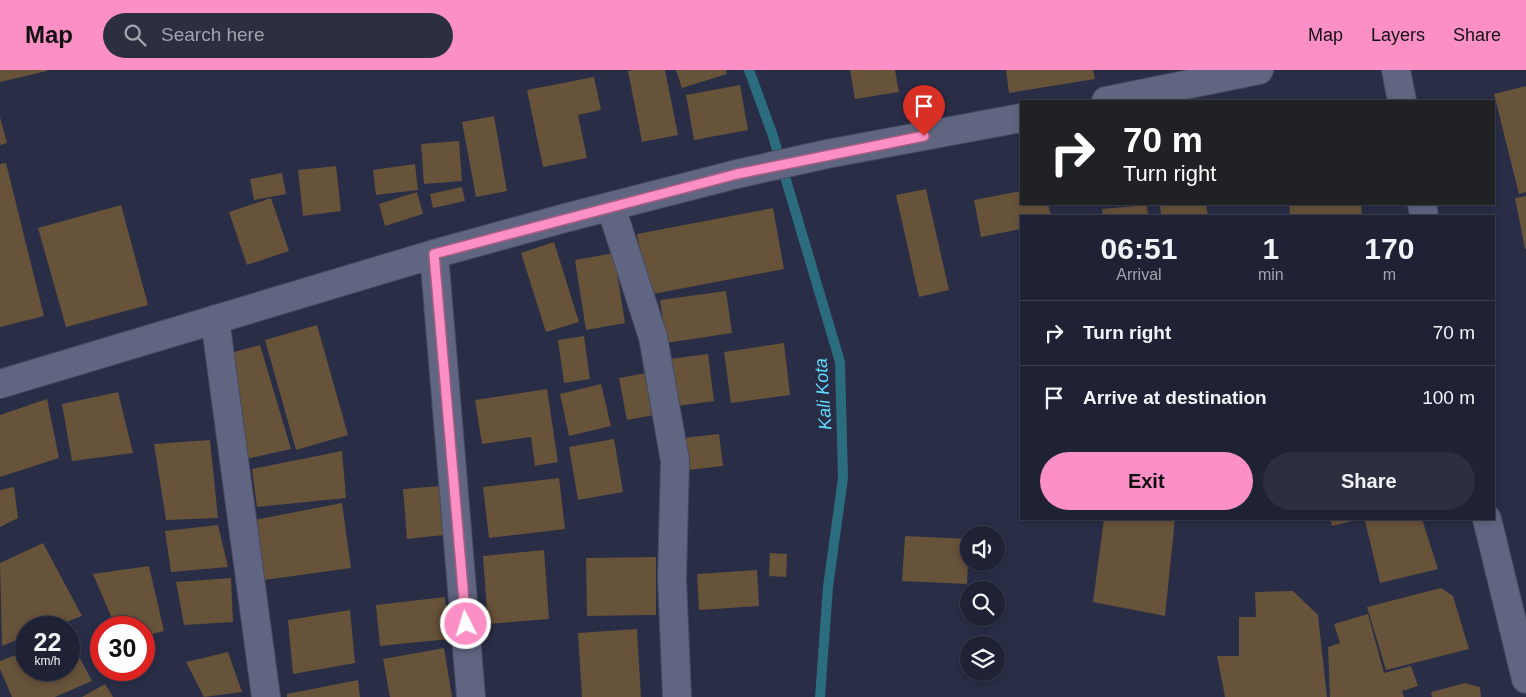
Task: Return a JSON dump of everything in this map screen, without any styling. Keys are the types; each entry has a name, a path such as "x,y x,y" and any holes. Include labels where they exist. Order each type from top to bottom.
{"street":[{"path":"1111,100 1259,70"},
{"path":"1396,70 1402,100"},
{"path":"0,384 434,254 610,207 737,174 827,154 1020,118"},
{"path":"610,207 653,337 675,461 672,578 677,697"},
{"path":"434,254 471,697"},
{"path":"215,319 266,697"},
{"path":"1487,520 1526,679"}],"building":[{"path":"0,70 47,70 47,71 0,82"},
{"path":"665,70 678,135 642,142 628,71"},
{"path":"676,70 726,70 727,74 682,88"},
{"path":"850,70 895,70 899,92 855,99"},
{"path":"1006,70 1093,70 1095,79 1009,93"},
{"path":"594,77 601,110 578,115 587,158 543,167 527,90"},
{"path":"740,85 748,130 694,140 686,95"},
{"path":"1526,86 1526,192 1519,194 1494,94"},
{"path":"494,116 507,191 476,197 462,122"},
{"path":"0,117 7,143 0,145"},
{"path":"459,141 462,181 424,184 421,144"},
{"path":"6,163 44,316 0,327 0,164"},
{"path":"415,164 418,190 376,195 373,170"},
{"path":"336,166 341,211 303,216 298,170"},
{"path":"282,173 286,194 254,200 250,179"},
{"path":"462,187 465,201 433,208 430,194"},
{"path":"926,189 949,290 919,297 896,195"},
{"path":"1020,191 1020,205 1048,205 1051,215 1020,215 1020,229 981,237 974,200"},
{"path":"417,192 423,214 385,226 379,204"},
{"path":"1526,196 1526,249 1525,249 1515,198"},
{"path":"271,198 289,251 247,265 229,212"},
{"path":"121,205 148,305 66,327 38,228"},
{"path":"1147,205 1148,215 1103,215 1102,209"},
{"path":"1160,205 1206,205 1208,215 1161,215"},
{"path":"1289,205 1361,205 1362,215 1290,215"},
{"path":"773,208 784,269 648,295 637,234"},
{"path":"554,242 579,322 546,332 521,253"},
{"path":"614,253 625,323 586,330 575,260"},
{"path":"726,291 732,333 666,343 660,300"},
{"path":"317,325 348,435 296,450 265,340"},
{"path":"584,336 590,379 564,383 558,340"},
{"path":"784,343 790,395 731,403 724,352"},
{"path":"260,345 291,449 246,459 227,354"},
{"path":"708,354 714,401 676,406 670,359"},
{"path":"646,373 654,415 627,420 619,378"},
{"path":"601,384 611,426 569,436 560,394"},
{"path":"547,389 558,462 535,466 531,437 482,444 475,400"},
{"path":"118,392 133,453 72,461 62,404"},
{"path":"47,399 59,458 0,477 0,415"},
{"path":"719,434 723,466 688,470 684,438"},
{"path":"614,439 623,492 578,500 569,447"},
{"path":"210,440 218,518 166,520 154,444"},
{"path":"342,451 346,498 257,507 252,469"},
{"path":"559,478 565,529 489,538 483,487"},
{"path":"440,486 444,535 407,539 403,489"},
{"path":"14,487 18,518 0,527 0,490"},
{"path":"342,503 351,568 264,580 249,521"},
{"path":"1104,520 1175,520 1165,616 1093,602"},
{"path":"1330,520 1357,520 1332,526"},
{"path":"1422,520 1438,569 1380,583 1365,521"},
{"path":"218,525 228,567 171,572 165,531"},
{"path":"905,536 960,539 960,571 968,571 967,581 960,581 960,584 902,581"},
{"path":"43,543 82,616 15,616 15,641 2,646 0,563"},
{"path":"544,550 549,619 488,624 483,556"},
{"path":"770,553 787,554 786,577 769,576"},
{"path":"656,557 656,615 587,616 586,558"},
{"path":"149,566 164,631 155,633 155,616 111,616 93,574"},
{"path":"757,570 759,606 699,610 697,574"},
{"path":"231,578 233,622 184,625 176,582"},
{"path":"1441,588 1453,596 1469,649 1386,670 1367,607"},
{"path":"1293,591 1318,615 1327,697 1225,697 1217,656 1239,656 1239,617 1256,617 1255,592"},
{"path":"445,597 449,639 380,646 376,605"},
{"path":"350,610 355,663 293,674 288,620"},
{"path":"1368,614 1384,673 1411,666 1418,686 1402,691 1404,697 1330,697 1328,647 1340,643 1334,624"},
{"path":"637,629 641,697 582,697 578,633"},
{"path":"444,648 452,697 390,697 383,659"},
{"path":"228,652 242,692 204,697 186,662"},
{"path":"15,655 15,681 80,681 80,659 90,677 90,681 92,681 55,697 12,697 0,669 0,661"},
{"path":"358,680 360,697 287,697 287,694"},
{"path":"1465,683 1480,687 1481,697 1432,697 1431,692"},
{"path":"105,684 113,697 82,697"}],"waterway":[{"name":"Kali Kota","path":"749,70 773,136 840,362 843,478 828,587 820,697"}],"route":[{"path":"466,624 434,254 737,174 827,154 924,136"}]}
